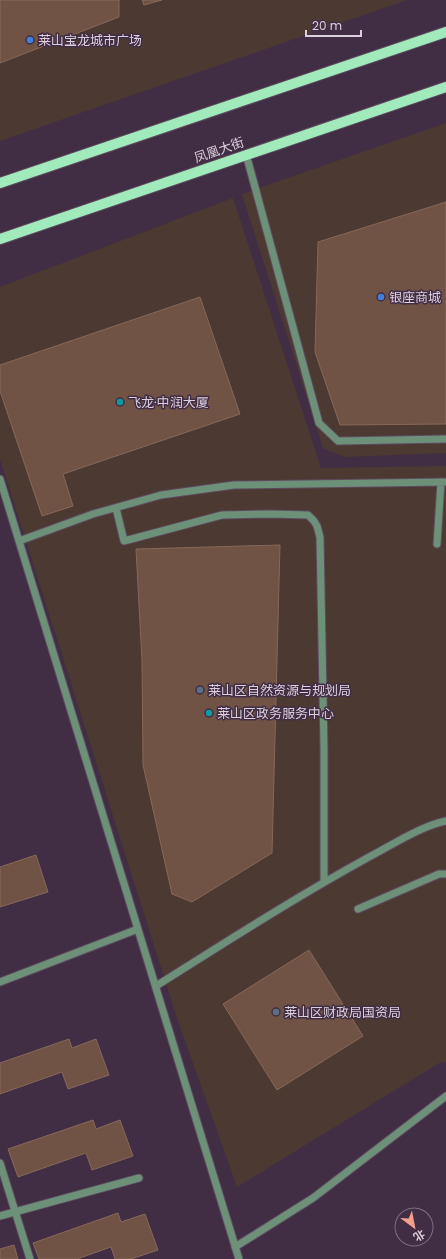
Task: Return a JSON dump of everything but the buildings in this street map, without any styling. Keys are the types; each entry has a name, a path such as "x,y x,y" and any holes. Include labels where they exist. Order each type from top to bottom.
{"main road":[{"path":"0,183 446,32"},
{"name":"凤凰大街","path":"0,239 446,87"}],"street":[{"path":"246,154 319,423 338,441 446,439"},
{"path":"0,479 239,1259"},
{"path":"19,541 93,514 161,495 234,485 444,482 437,544"},
{"path":"116,508 124,541 222,515 271,514 308,516 318,526 321,545 324,882"},
{"path":"156,986 324,882 413,834 438,822 446,820"},
{"path":"358,909 439,874 446,874"},
{"path":"0,982 138,930"},
{"path":"235,1247 312,1198 446,1096"},
{"path":"0,1163 30,1259"},
{"path":"0,1216 139,1178"}],"shaded area":[{"path":"0,0 407,0 0,141"},
{"path":"446,123 446,453 344,457 323,448 242,194"},
{"path":"233,198 321,468 446,466 446,1062 441,1062 237,1187 178,1021 0,459 0,287"}],"place":[{"name":"莱山宝龙城市广场","path":"30,40"},
{"name":"银座商城","path":"381,297"},
{"name":"飞龙·中润大厦","path":"120,402"},
{"name":"莱山区自然资源与规划局","path":"200,690"},
{"name":"莱山区政务服务中心","path":"209,713"},
{"name":"莱山区财政局国资局","path":"276,1012"}]}
